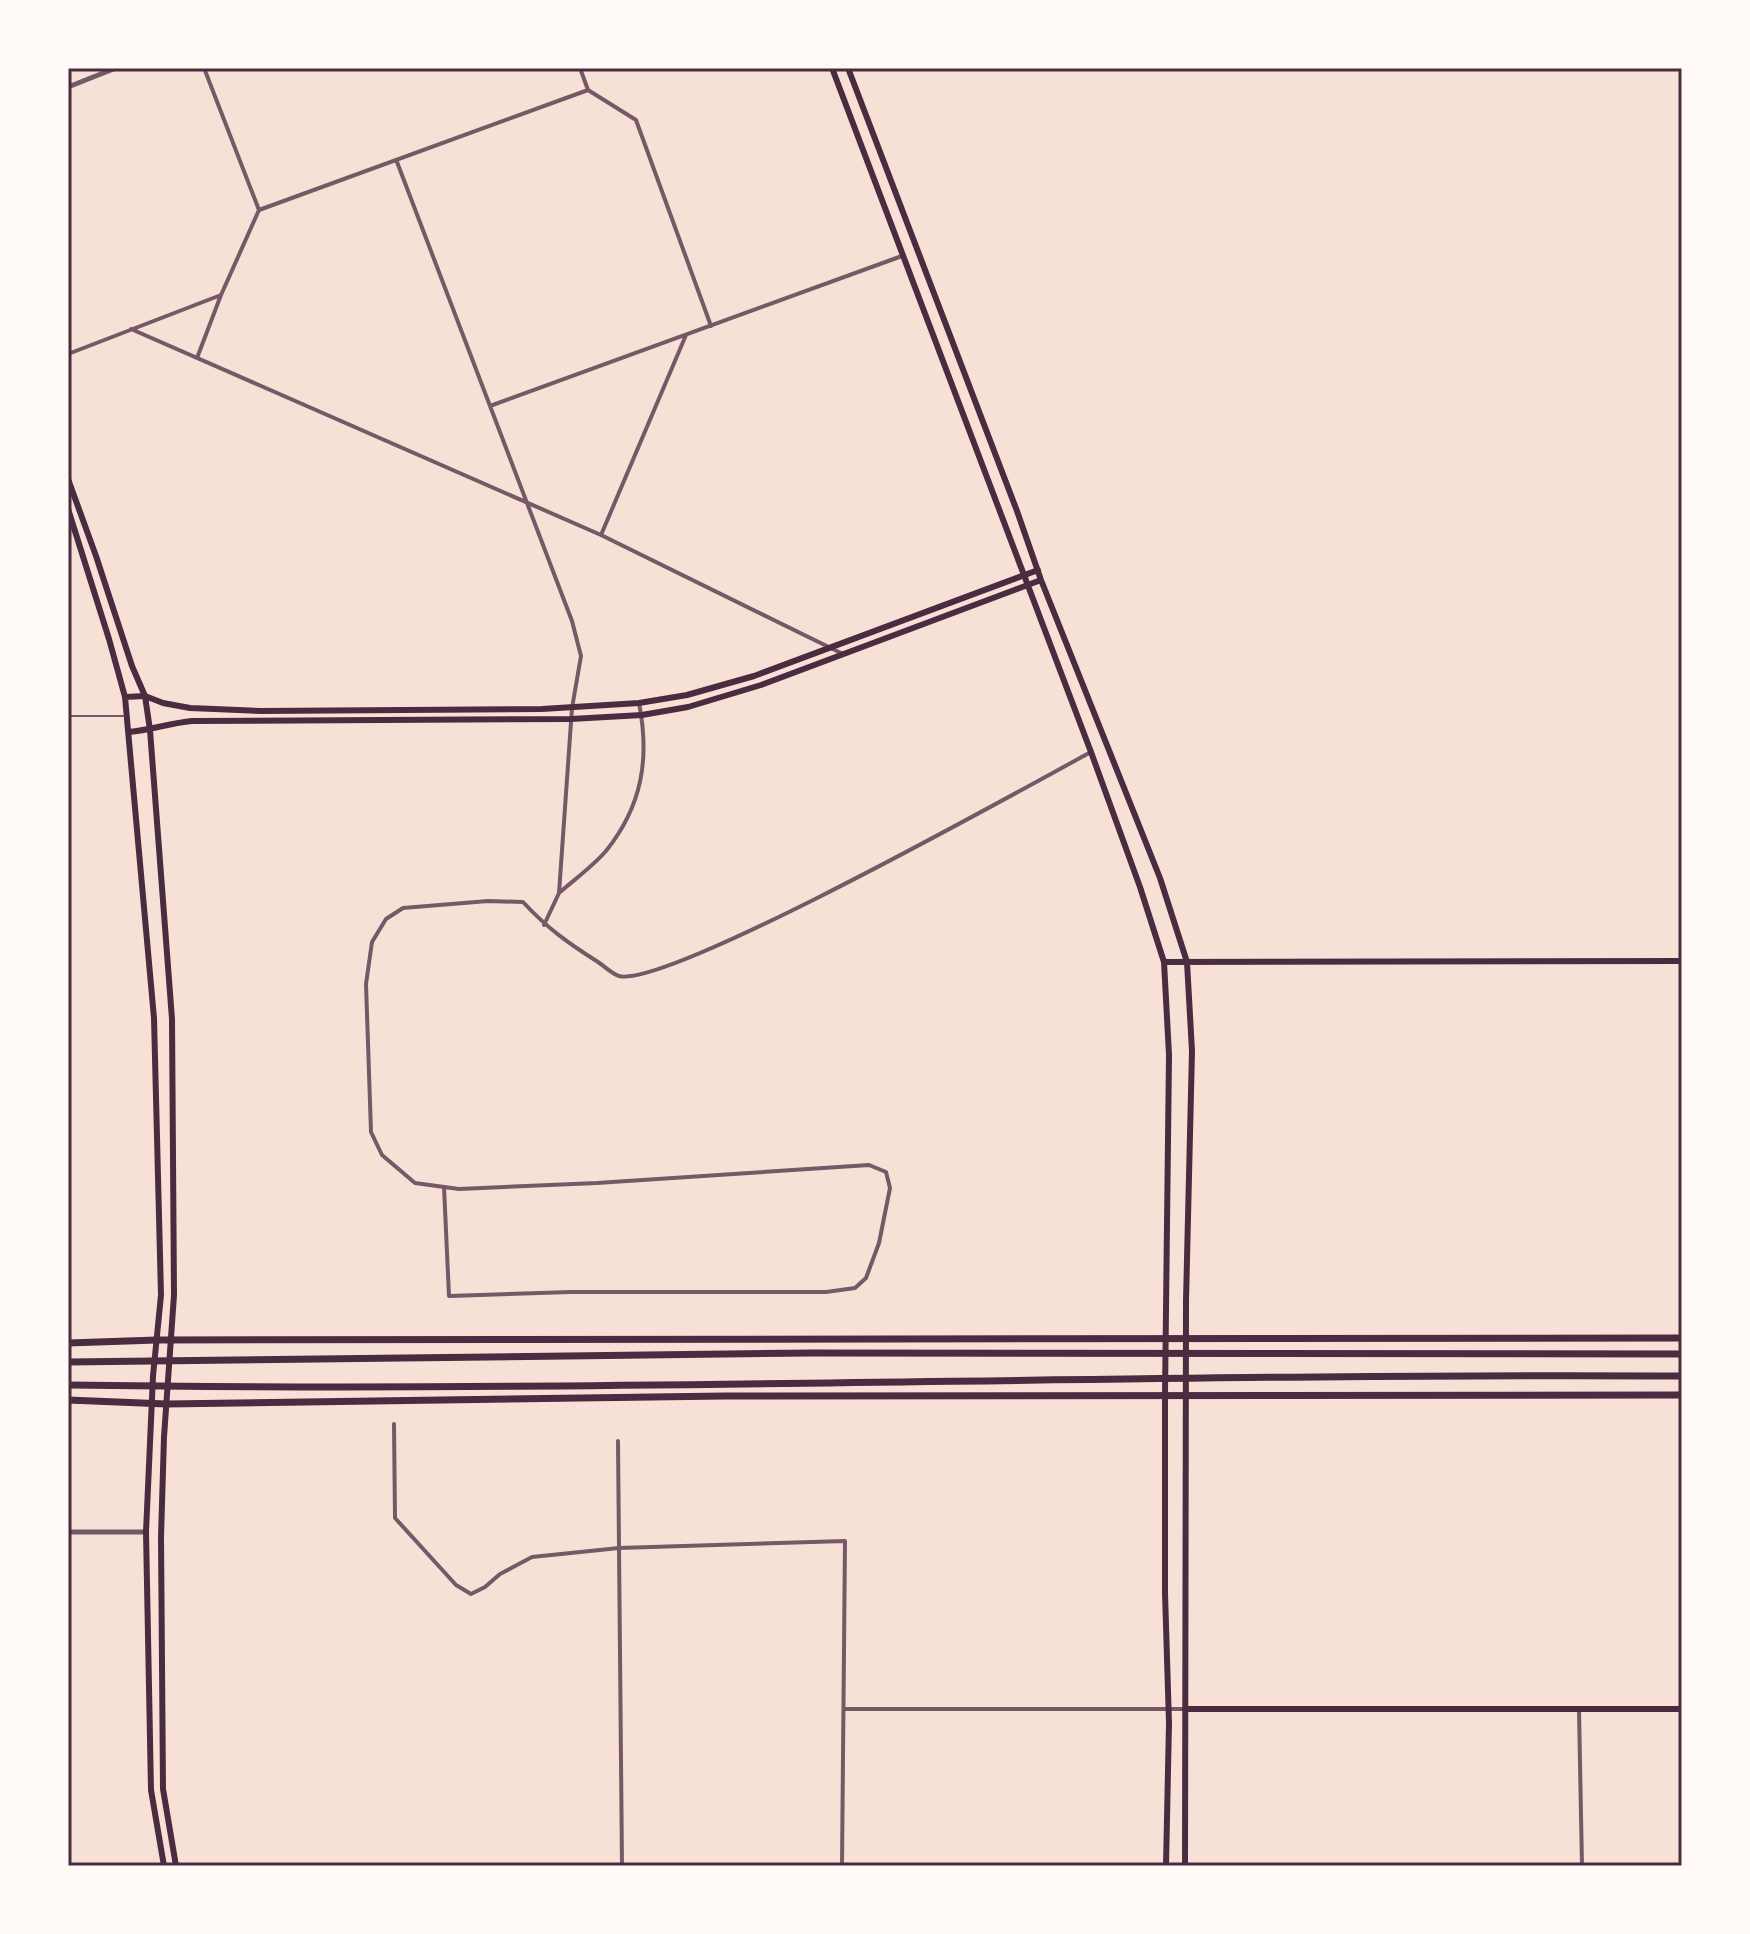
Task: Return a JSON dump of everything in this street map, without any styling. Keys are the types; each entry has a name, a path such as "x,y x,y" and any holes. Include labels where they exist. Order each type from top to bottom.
{"main road":[{"path":"832,68 1091,752 1164,962 1169,1055 1165,1395 1169,1709 1166,1866"},
{"path":"848,68 1041,580 1160,878 1187,962 1192,1051 1186,1340 1185,1866"},
{"path":"68,479 145,696 150,730 172,1019 174,1295 161,1537 163,1789 176,1866"},
{"path":"68,509 125,697 154,1018 161,1295 153,1376 146,1532 151,1790 164,1866"},
{"path":"125,697 145,696 175,706 260,711 572,708 639,703 687,695 754,676 1038,570"},
{"path":"129,732 150,730 166,724 204,721 571,719 642,715 688,707 761,685 1041,580"},
{"path":"1164,962 1682,961"},
{"path":"68,1343 157,1340 1682,1338"},
{"path":"68,1362 842,1353 1682,1354"},
{"path":"68,1385 824,1385 1445,1375 1682,1376"},
{"path":"68,1400 166,1404 725,1396 1682,1395"},
{"path":"1185,1709 1682,1709"}],"street":[{"path":"68,87 116,68"},
{"path":"197,358 259,210 204,68"},
{"path":"580,68 588,90 636,120 711,326"},
{"path":"259,210 588,90"},
{"path":"397,162 572,621 581,656 572,708 559,893 544,925"},
{"path":"490,406 904,255"},
{"path":"68,354 221,295"},
{"path":"131,329 601,535 843,654"},
{"path":"601,535 686,335"},
{"path":"559,893 607,850 636,798 643,778 639,703"},
{"path":"444,1187 449,1296 571,1292 826,1292 855,1288 866,1278 879,1243 890,1188 886,1172 869,1165 459,1189 415,1183 382,1155 371,1132 366,984 372,942 386,919 403,908 429,904 523,902 559,938 619,976 647,973 684,961 741,934 911,849 1091,752"},
{"path":"394,1424 395,1518 456,1585 471,1594 532,1557 619,1548 845,1541 842,1866"},
{"path":"618,1441 622,1866"},
{"path":"68,1532 146,1532"},
{"path":"1579,1708 1582,1866"},
{"path":"844,1709 1185,1709"}],"lane":[{"path":"68,716 127,716"}]}
